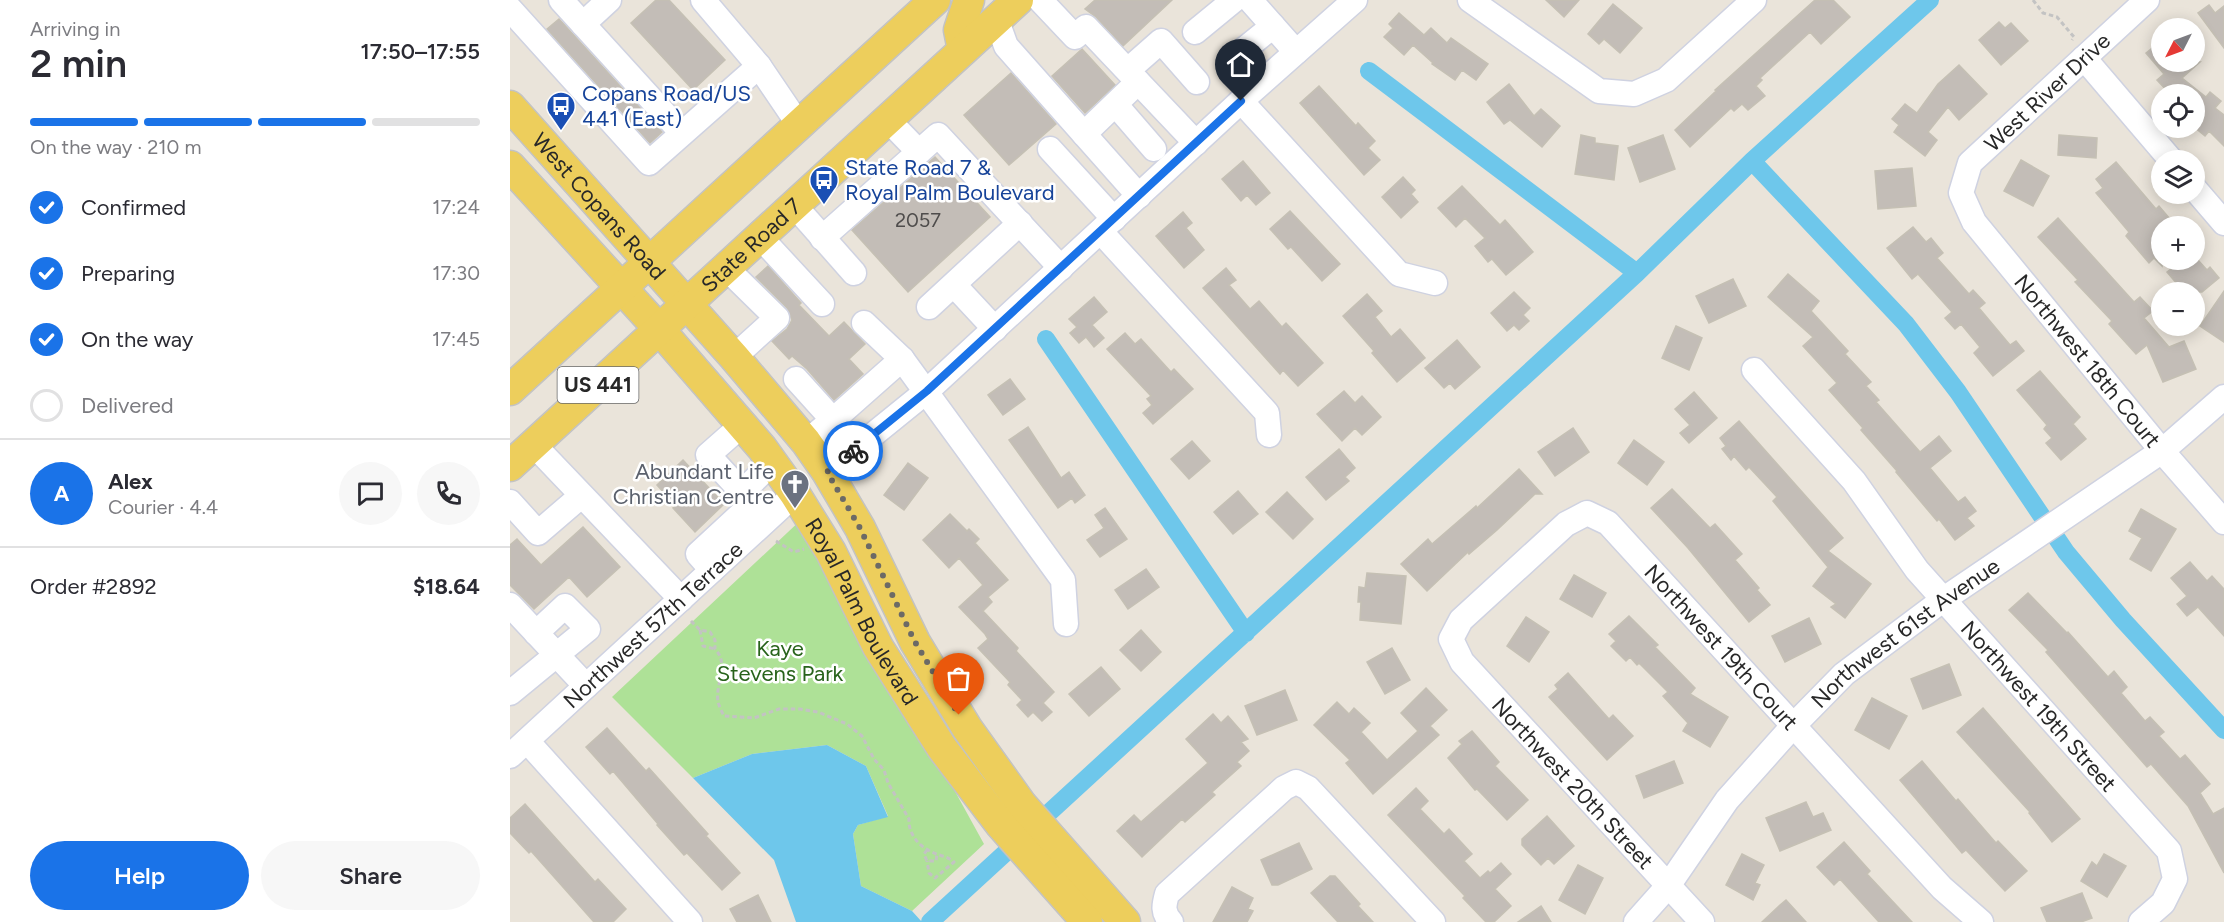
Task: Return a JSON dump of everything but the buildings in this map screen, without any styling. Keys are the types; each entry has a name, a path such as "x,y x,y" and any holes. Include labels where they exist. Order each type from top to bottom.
{"main road":[{"name":"US 441","path":"510,390 935,0"},
{"path":"963,50 959,30 969,0"},
{"name":"State Road 7","path":"510,466 963,50 998,21 1018,0"},
{"name":"West Copans Road","path":"510,106 687,304"},
{"name":"West Copans Road","path":"510,166 659,329"},
{"name":"Royal Palm Boulevard","path":"687,304 806,442 827,472 860,528 915,642 938,682 987,757 1022,805 1044,853 1087,922"},
{"name":"Royal Palm Boulevard","path":"659,329 742,425 795,494 831,552 884,656 942,748 1000,824 1044,853 1125,922"}],"street":[{"path":"561,0 682,133"},
{"path":"583,24 609,0"},
{"path":"703,0 759,66 798,125"},
{"path":"1040,0 1075,37 1086,27 1196,143"},
{"path":"1196,32 1234,0"},
{"path":"1250,0 1296,52"},
{"path":"827,472 927,391 1241,101 1354,0"},
{"path":"1470,0 1599,91 1634,94 1666,80 1754,0"},
{"name":"West River Drive","path":"1961,193 1970,163 2076,51 2147,0"},
{"path":"513,8 649,163 759,66"},
{"path":"998,21 1006,46 1139,196"},
{"path":"1236,56 1273,26"},
{"path":"1084,134 1116,105 1155,34 1197,82"},
{"path":"2076,51 2162,150"},
{"path":"1241,101 1399,274 1434,283"},
{"path":"1116,105 1154,149"},
{"path":"888,120 919,152"},
{"path":"822,238 938,135 1061,268"},
{"path":"1050,149 1107,226 1267,413 1269,435"},
{"name":"Northwest 18th Court","path":"1961,193 1974,222 2162,451 2224,522"},
{"path":"2205,201 2224,223"},
{"path":"794,205 854,273"},
{"path":"929,308 1020,223"},
{"path":"760,237 822,304"},
{"path":"726,268 777,318 734,357"},
{"path":"954,285 995,329"},
{"path":"864,323 902,359 927,391 1063,580 1066,624"},
{"path":"806,442 902,359"},
{"name":"Northwest 19th Street","path":"1754,370 1854,481 1917,570 2169,851 2175,879 2163,903 2141,922"},
{"path":"796,379 833,420"},
{"name":"Northwest 61st Avenue","path":"1636,922 1668,886 1727,800 1793,726 1844,674 1944,599 2162,451 2224,397"},
{"path":"742,425 708,455 742,492 772,462"},
{"path":"533,444 681,599"},
{"name":"Northwest 57th Terrace","path":"515,751 712,570 770,531 795,494"},
{"path":"510,502 538,533 581,496"},
{"name":"Northwest 19th Court","path":"1451,639 1461,620 1566,524 1587,513 1608,523 1942,888 1981,922"},
{"path":"510,605 586,686"},
{"path":"510,693 588,629 565,606 536,633"},
{"name":"Northwest 20th Street","path":"1451,639 1462,662 1702,922"},
{"path":"515,751 690,922"},
{"path":"1171,922 1166,917 1164,907 1167,894 1284,788 1296,782 1308,788 1432,922"}],"path":[{"path":"2033,0 2043,13 2057,18 2074,37 2076,51"},
{"path":"770,531 794,552 804,549"},
{"path":"691,621 700,630 710,632 715,640 715,649"},
{"path":"700,630 700,640 704,646 715,649 721,655 723,667 718,701 724,716 754,718 778,709 800,709 818,712 847,724 862,736 874,759 884,770 888,783 909,819 913,837 927,850 948,856 954,862 935,878 929,873 924,854 927,850"},
{"path":"927,861 936,861 938,854"}],"green space":[{"name":"Kaye Stevens Park","path":"804,517 984,844 912,911 861,886 853,834 858,825 888,816 866,766 827,745 752,754 693,778 612,697"}],"water":[{"path":"827,745 866,766 888,817 858,825 853,834 861,886 912,911 922,922 796,922 774,860 693,778 752,754"}],"waterway":[{"path":"930,922 1637,273 1752,161 1930,0"},
{"path":"1369,71 1637,273"},
{"path":"1752,161 1906,324 1958,392 2066,552 2123,620 2224,730"},
{"path":"1046,339 1246,633"}],"way so far":[{"path":"853,451 827,472 860,528 915,642 959,715"}],"place":[{"name":"Copans Road/US 441 (East)","path":"561,132"},
{"name":"State Road 7 & Royal Palm Boulevard","path":"824,206"},
{"name":"Abundant Life Christian Centre","path":"795,510"}],"route":[{"path":"853,451 927,391 1241,101"}]}
